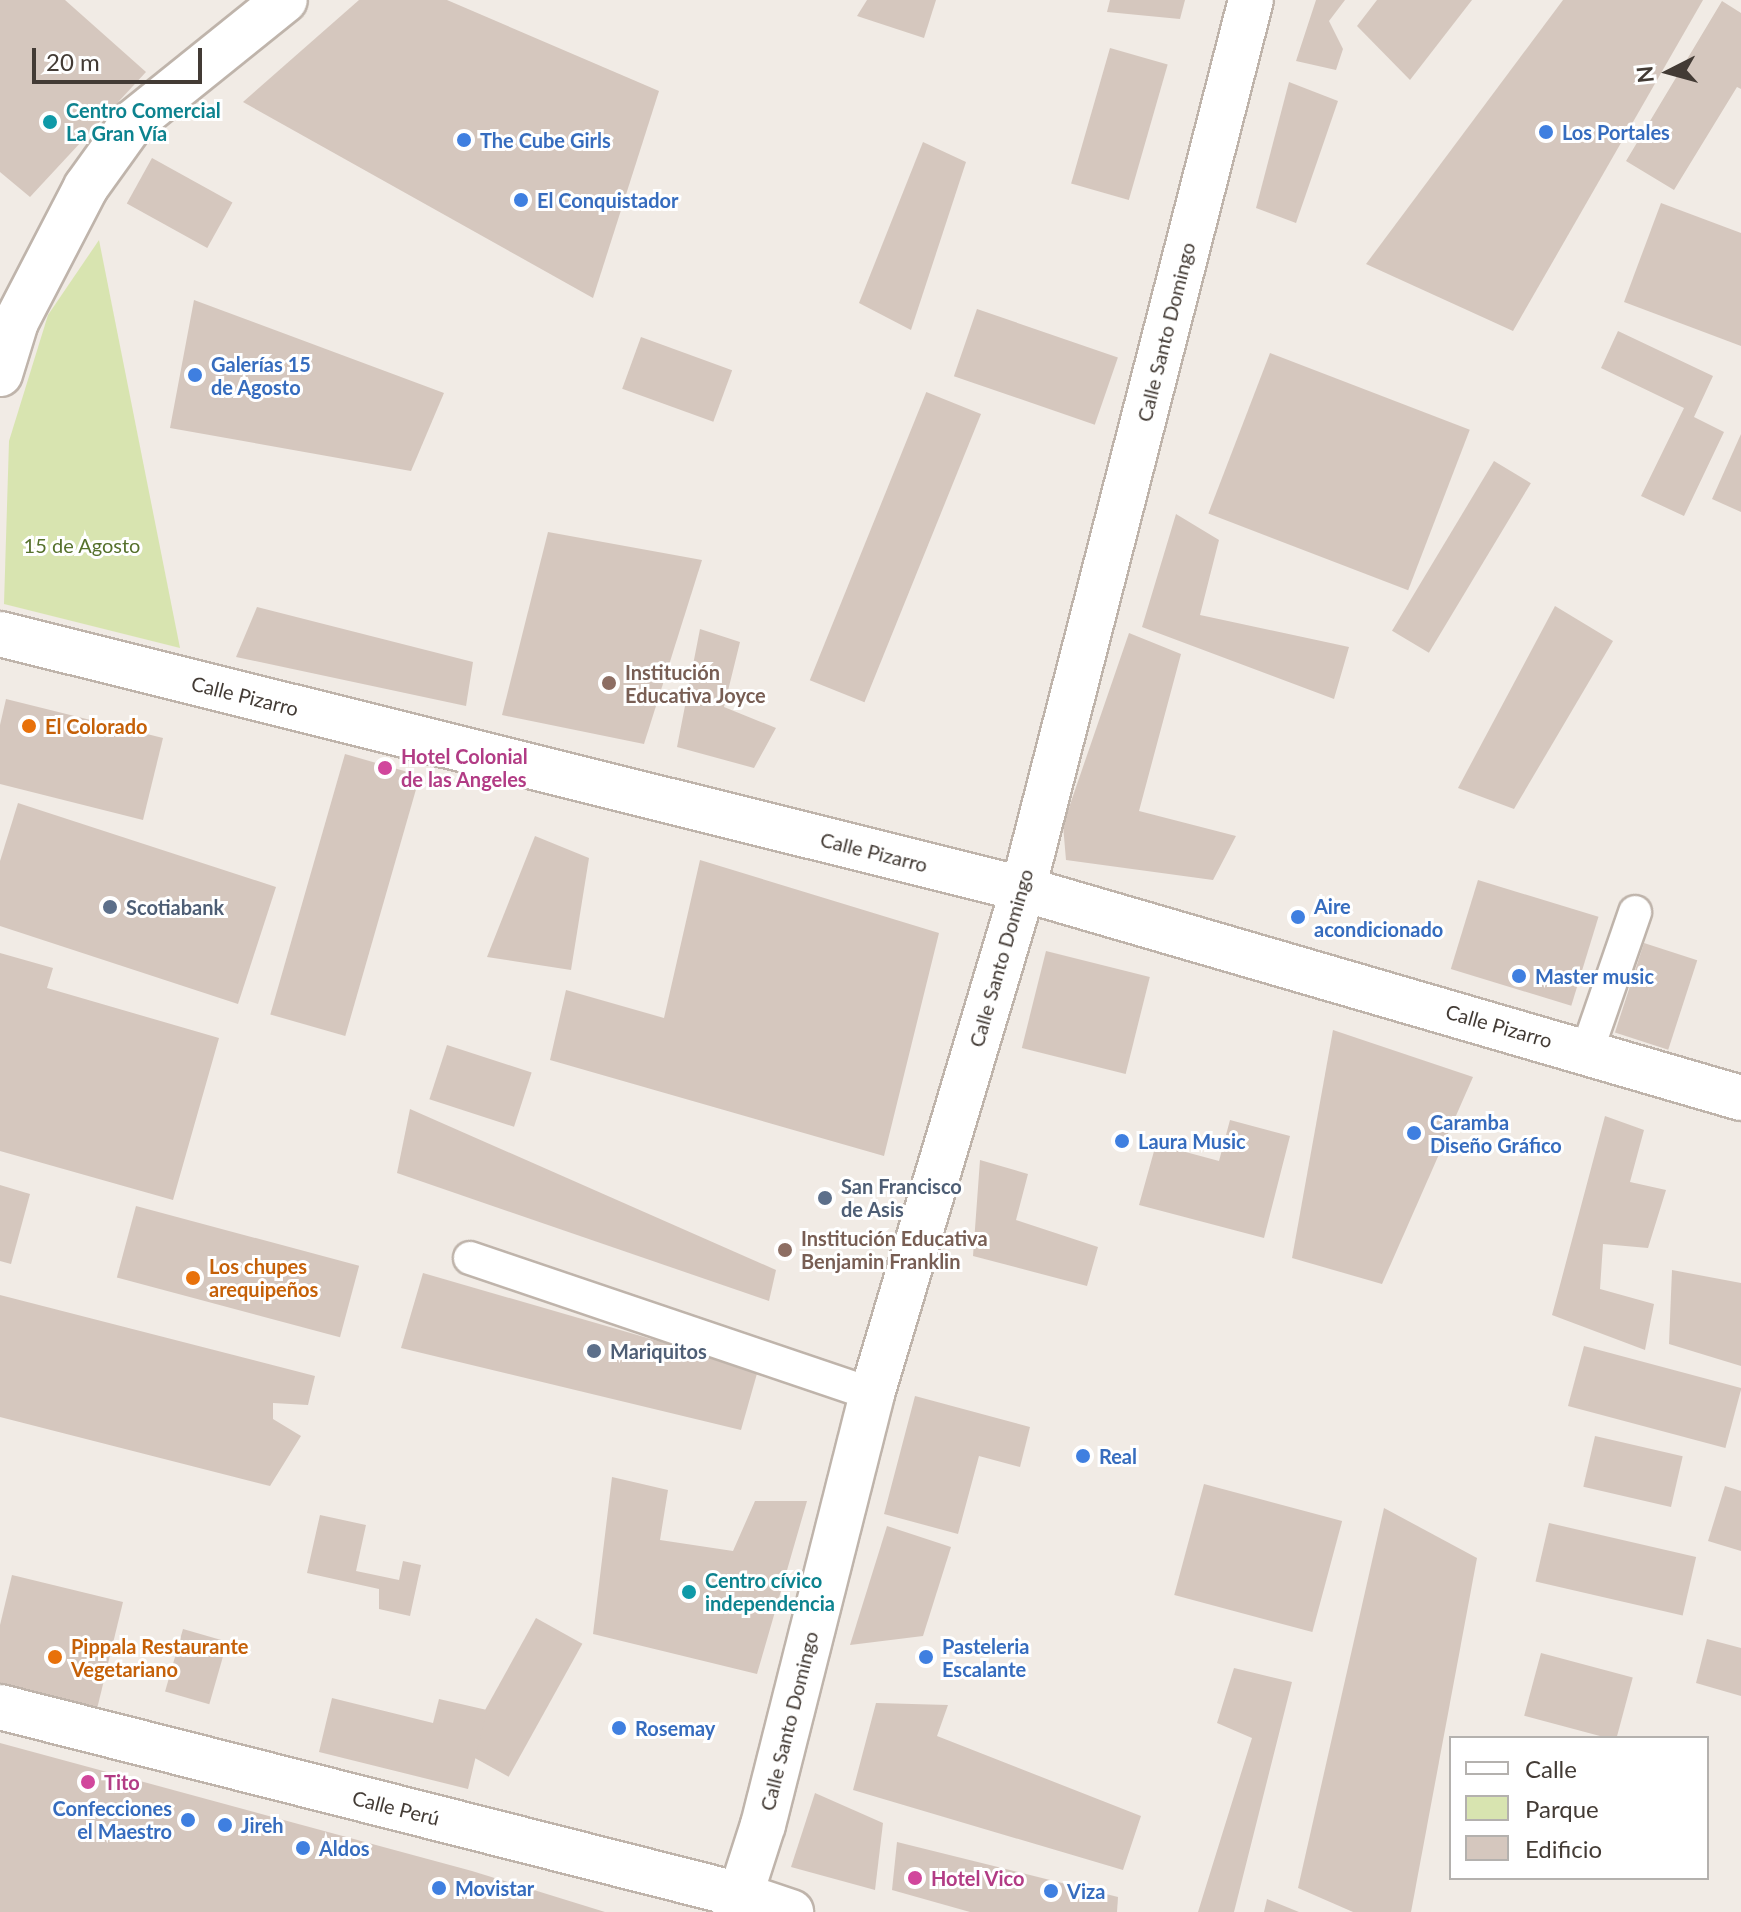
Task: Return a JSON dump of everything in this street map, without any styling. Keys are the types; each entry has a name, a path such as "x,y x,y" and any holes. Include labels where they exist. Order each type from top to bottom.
{"street":[{"path":"0,374 16,322 86,187 132,123 285,0"},
{"name":"Calle Santo Domingo","path":"738,1904 763,1825 872,1394 1023,889 1251,0"},
{"name":"Calle Pizarro","path":"0,634 1023,889 1741,1098"},
{"name":"Calle Perú","path":"0,1707 738,1904 791,1912"}],"lane":[{"path":"1587,1051 1635,912"},
{"path":"470,1258 872,1394"}],"green space":[{"name":"15 de Agosto","path":"99,240 180,648 4,604 9,441 48,315"}],"building":[{"name":"Centro Comercial La Gran Vía","path":"0,0 65,0 146,72 30,197 0,172"},
{"name":"El Conquistador","path":"359,0 447,0 659,91 593,298 243,102"},
{"path":"867,0 936,0 924,38 857,16"},
{"path":"1110,0 1185,0 1180,19 1107,12"},
{"path":"1316,0 1345,0 1329,21 1343,49 1336,70 1296,61"},
{"path":"1377,0 1472,0 1410,80 1357,26"},
{"name":"Los Portales","path":"1563,0 1703,0 1513,331 1366,264"},
{"path":"1722,1 1741,13 1741,89 1737,87 1674,190 1626,161"},
{"path":"1110,48 1168,65 1129,200 1071,184"},
{"path":"1289,82 1338,101 1296,223 1256,208"},
{"path":"923,142 966,162 911,330 859,303"},
{"path":"152,158 232,203 207,248 127,203"},
{"path":"1661,203 1741,233 1741,346 1624,302"},
{"path":"194,300 444,393 411,471 170,428"},
{"path":"977,309 1118,358 1095,425 954,376"},
{"path":"1618,331 1713,376 1694,417 1724,432 1684,516 1641,496 1684,408 1601,368"},
{"path":"641,337 732,370 713,422 622,389"},
{"path":"1270,353 1470,430 1408,590 1208,514"},
{"path":"926,392 981,414 864,702 810,680"},
{"path":"1741,434 1741,512 1712,499"},
{"path":"1494,461 1531,483 1429,653 1392,631"},
{"path":"1176,514 1219,540 1200,615 1349,647 1334,699 1142,627"},
{"path":"548,532 702,560 644,744 502,715"},
{"path":"1555,606 1613,641 1514,809 1458,788"},
{"path":"257,607 473,662 466,706 236,657"},
{"path":"700,629 740,642 724,707 776,728 754,768 677,747"},
{"path":"1129,633 1181,654 1139,811 1236,836 1213,880 1066,860 1063,825"},
{"path":"6,699 163,738 143,820 0,784 0,725"},
{"path":"345,754 420,775 345,1036 270,1015"},
{"path":"18,803 276,887 238,1004 0,926 0,861"},
{"path":"535,836 589,858 571,970 487,957"},
{"path":"700,860 939,933 884,1156 550,1060 566,990 664,1018"},
{"path":"1478,880 1598,917 1571,1006 1451,969"},
{"path":"1644,943 1697,960 1668,1050 1615,1032"},
{"path":"1046,951 1150,977 1126,1074 1022,1048"},
{"path":"0,953 53,968 47,988 219,1038 173,1200 0,1151"},
{"path":"1333,1030 1473,1077 1382,1284 1292,1258"},
{"path":"447,1045 532,1073 514,1127 429,1099"},
{"path":"410,1109 776,1270 769,1301 397,1173"},
{"path":"1605,1116 1644,1130 1630,1182 1666,1190 1648,1248 1603,1244 1600,1289 1654,1304 1645,1350 1552,1315"},
{"path":"1230,1120 1290,1136 1264,1238 1139,1205 1156,1144 1219,1161"},
{"path":"980,1160 1028,1174 1016,1220 1098,1247 1087,1286 973,1256"},
{"path":"0,1185 30,1194 11,1264 0,1261"},
{"path":"136,1206 359,1266 340,1337 117,1277"},
{"path":"1672,1270 1741,1283 1741,1366 1669,1344"},
{"path":"423,1273 758,1370 741,1430 401,1348"},
{"path":"0,1295 315,1376 308,1405 273,1403 273,1419 301,1436 270,1486 0,1417"},
{"path":"1584,1346 1741,1388 1725,1448 1568,1406"},
{"path":"915,1396 1030,1427 1020,1467 979,1456 958,1534 884,1514"},
{"path":"1595,1436 1683,1456 1671,1507 1583,1487"},
{"name":"Centro cívico independencia","path":"612,1477 668,1490 660,1540 733,1551 755,1501 807,1501 757,1674 593,1634"},
{"path":"1204,1484 1342,1521 1312,1632 1174,1595"},
{"path":"1725,1486 1741,1491 1741,1551 1708,1541"},
{"path":"1384,1508 1477,1558 1411,1912 1353,1912 1298,1888"},
{"path":"320,1515 366,1525 356,1571 399,1580 403,1561 421,1565 410,1616 379,1609 379,1589 307,1573"},
{"path":"1549,1523 1696,1557 1683,1615 1536,1581"},
{"path":"887,1526 951,1547 923,1636 850,1645"},
{"name":"Pippala Restaurante Vegetariano","path":"12,1575 123,1602 96,1713 0,1689 0,1625"},
{"path":"536,1618 582,1644 509,1777 462,1751"},
{"path":"183,1629 227,1642 209,1704 165,1691"},
{"path":"1707,1639 1741,1648 1741,1696 1696,1683"},
{"path":"1541,1653 1633,1678 1617,1736 1600,1736 1524,1716"},
{"path":"1234,1668 1292,1682 1234,1912 1198,1912 1252,1738 1217,1723"},
{"path":"332,1698 433,1723 439,1699 487,1710 468,1789 319,1752"},
{"path":"876,1703 948,1705 937,1736 1141,1816 1123,1870 853,1790"},
{"path":"0,1743 472,1871 605,1912 0,1912"},
{"path":"815,1793 883,1823 875,1890 791,1867"},
{"path":"897,1842 1118,1897 1117,1912 970,1912 892,1890"},
{"path":"1267,1899 1299,1912 1264,1912"}],"place":[{"name":"Centro Comercial La Gran Vía","path":"50,122"},
{"name":"Los Portales","path":"1546,132"},
{"name":"The Cube Girls","path":"464,140"},
{"name":"El Conquistador","path":"521,200"},
{"name":"Galerías 15 de Agosto","path":"195,375"},
{"name":"Institución Educativa Joyce","path":"609,683"},
{"name":"El Colorado","path":"29,726"},
{"name":"Hotel Colonial de las Angeles","path":"385,768"},
{"name":"Scotiabank","path":"110,907"},
{"name":"Aire acondicionado","path":"1298,917"},
{"name":"Master music","path":"1519,976"},
{"name":"Caramba Diseño Gráfico","path":"1414,1133"},
{"name":"Laura Music","path":"1122,1141"},
{"name":"San Francisco de Asis","path":"825,1198"},
{"name":"Institución Educativa Benjamin Franklin","path":"785,1250"},
{"name":"Los chupes arequipeños","path":"193,1278"},
{"name":"Mariquitos","path":"594,1351"},
{"name":"Real","path":"1083,1456"},
{"name":"Centro cívico independencia","path":"689,1592"},
{"name":"Pippala Restaurante Vegetariano","path":"55,1657"},
{"name":"Pasteleria Escalante","path":"926,1657"},
{"name":"Rosemay","path":"619,1728"},
{"name":"Tito","path":"88,1782"},
{"name":"Confecciones el Maestro","path":"188,1820"},
{"name":"Jireh","path":"225,1825"},
{"name":"Aldos","path":"303,1848"},
{"name":"Hotel Vico","path":"915,1878"},
{"name":"Movistar","path":"439,1888"},
{"name":"Viza","path":"1051,1891"}]}
